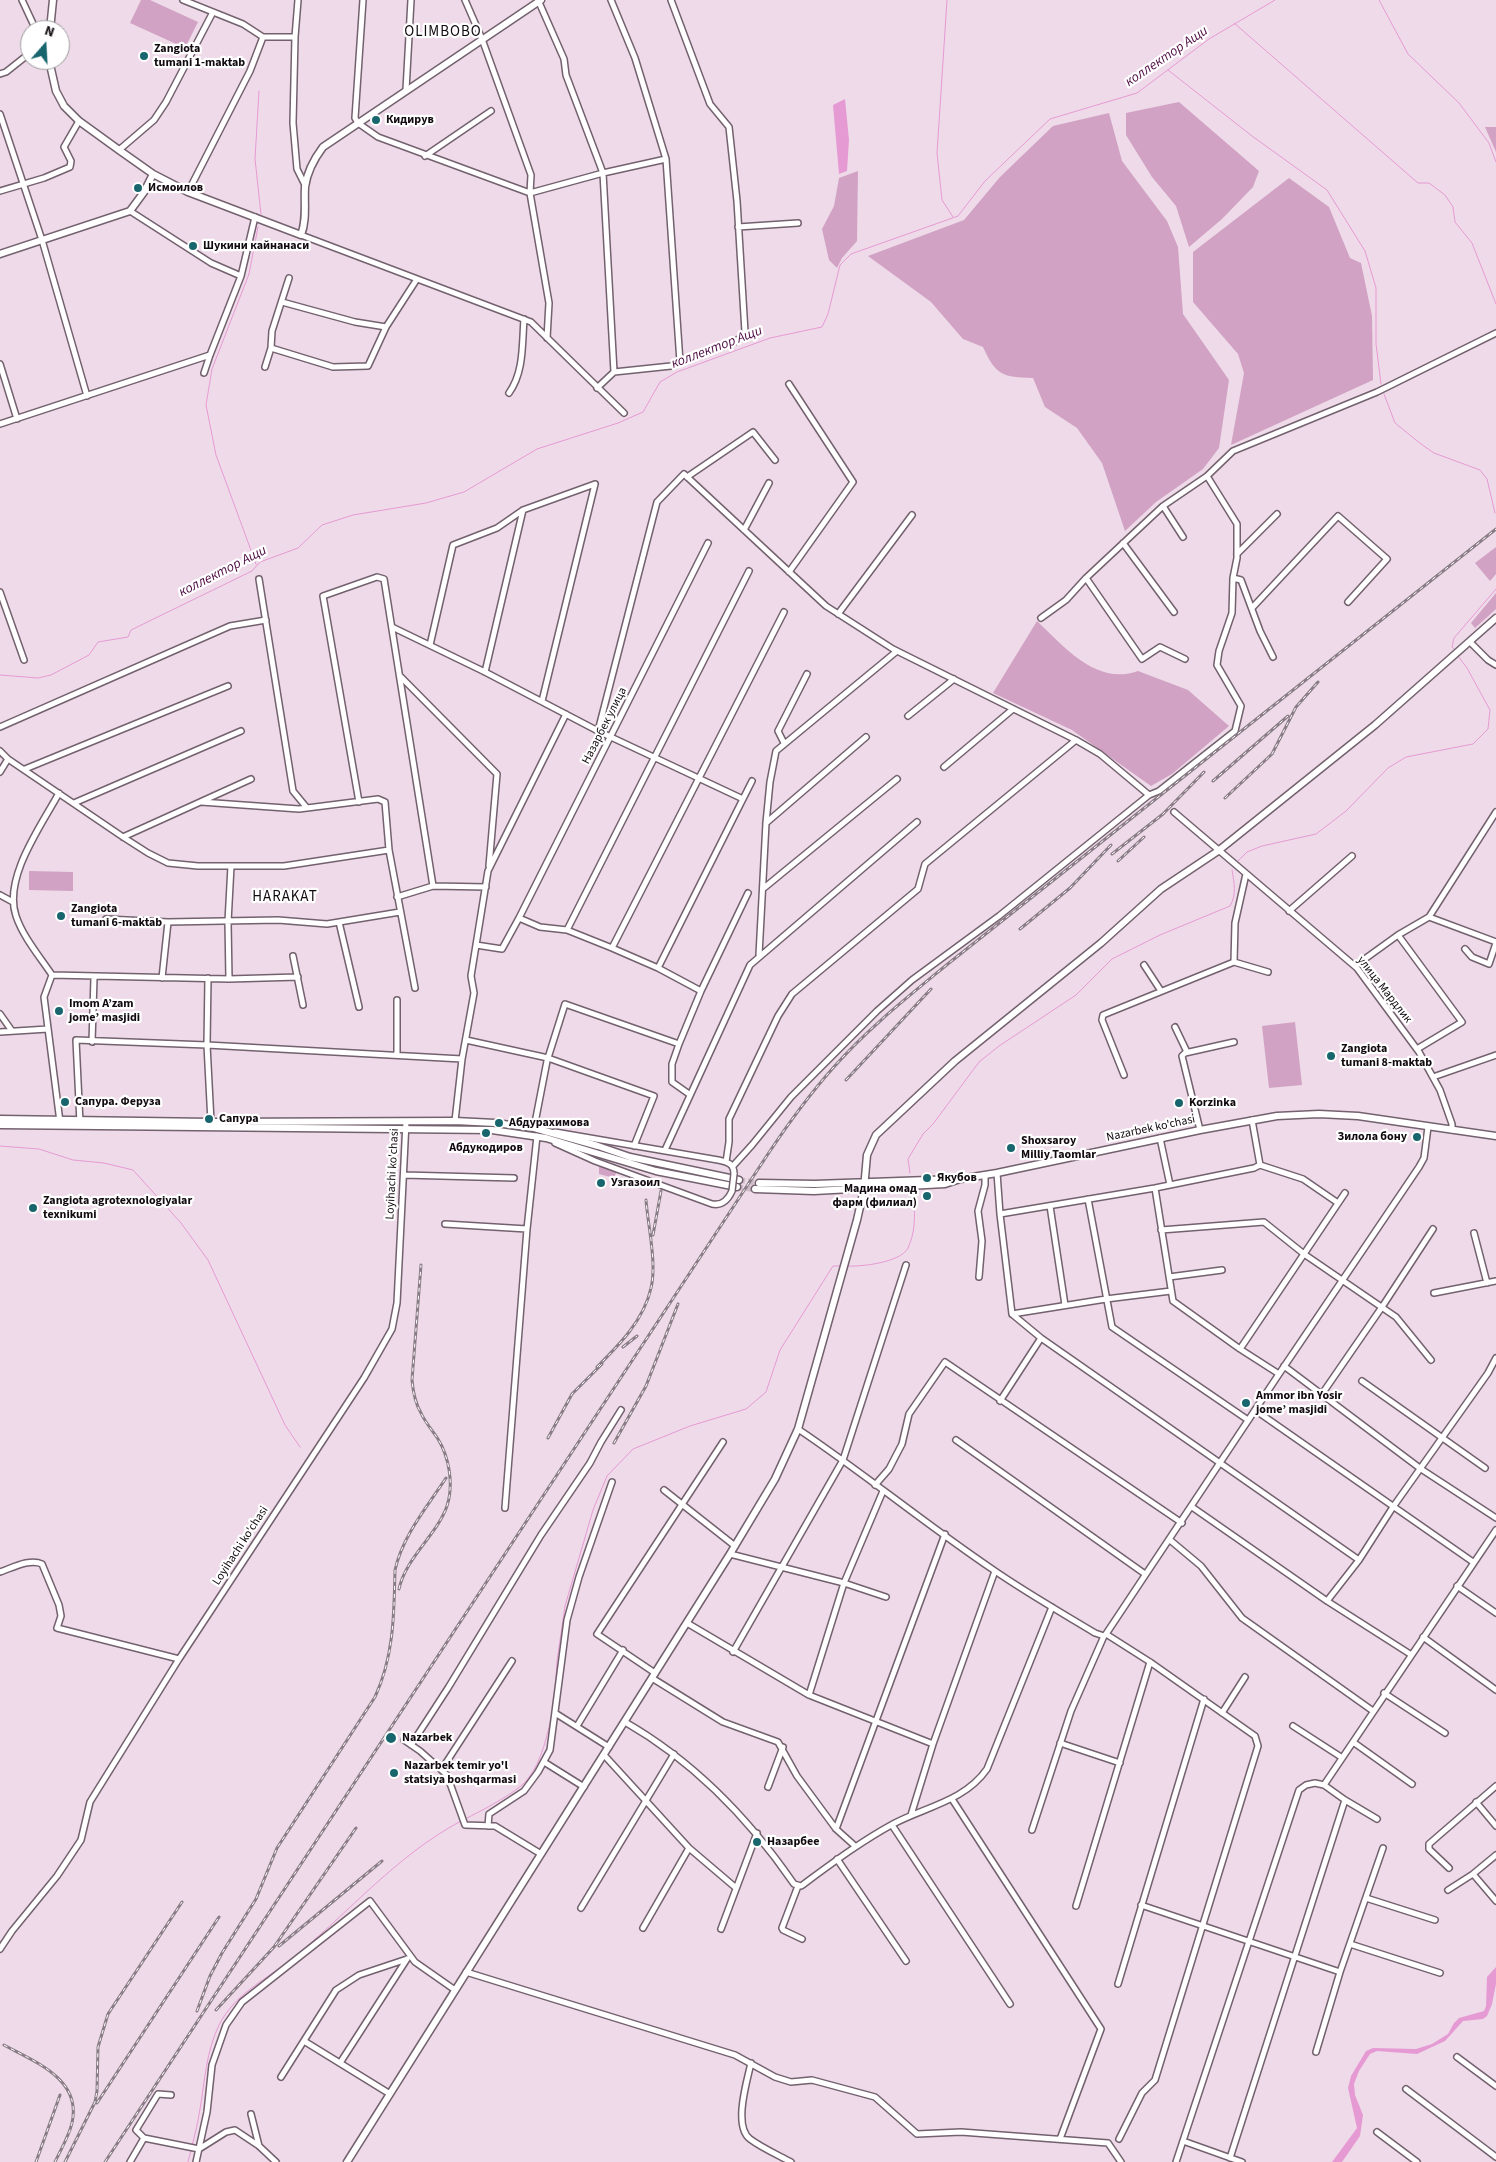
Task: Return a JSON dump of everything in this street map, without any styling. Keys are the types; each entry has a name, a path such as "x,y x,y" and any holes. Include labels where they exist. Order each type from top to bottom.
{"main road":[{"path":"51,20 53,0"},
{"path":"51,70 59,98 79,121 153,174 188,192 301,235 304,227 305,185 312,163 323,147 539,0"},
{"path":"0,254 130,210 144,192 153,174"},
{"path":"347,2162 735,1546 788,1454 798,1429 847,1260 864,1186 867,1155 870,1146 886,1124 955,1061 1101,943 1161,889 1218,851 1374,725 1452,659 1496,618"},
{"name":"Nazarbek ko'chasi","path":"757,1186 786,1192 864,1186 945,1184 960,1179 997,1173 1160,1138 1278,1116 1332,1114 1383,1119 1496,1136"},
{"path":"0,1119 60,1122"},
{"path":"80,1122 406,1125 455,1121 495,1123 534,1128 547,1135 736,1186"},
{"path":"0,1124 211,1122 406,1125 492,1130 537,1136 547,1135"}],"street":[{"path":"22,0 31,20"},
{"path":"183,0 244,24 263,37 295,37"},
{"path":"298,0 293,123 298,170 305,185"},
{"path":"363,0 355,118 358,123 378,138 530,193 603,173 666,159"},
{"path":"406,90 411,0"},
{"path":"465,0 482,39 531,175 530,193 549,303 547,338"},
{"path":"539,0 564,59 566,75 603,173 614,372"},
{"path":"610,0 635,58 666,159 680,362"},
{"path":"597,388 614,372 671,366 734,342 744,336 738,227 729,127 710,104 670,0"},
{"path":"119,150 154,120 166,102 213,12"},
{"path":"188,192 250,71 263,37"},
{"path":"0,74 20,62"},
{"path":"425,156 491,111"},
{"path":"0,114 42,240 87,396"},
{"path":"0,191 24,182 44,178 70,166 71,161 64,146 79,121"},
{"path":"130,210 211,263 241,276"},
{"path":"204,374 241,276 255,217"},
{"path":"738,227 798,222"},
{"path":"301,235 531,322 624,413"},
{"path":"265,367 271,348 272,330 289,278"},
{"path":"271,348 333,367 368,366 386,327 417,279"},
{"path":"282,302 355,322 386,327"},
{"path":"509,393 517,381 524,319"},
{"path":"1041,618 1066,600 1086,578 1163,506 1207,476 1233,451 1377,392 1496,333"},
{"path":"0,424 210,355"},
{"path":"0,364 17,418"},
{"path":"789,572 853,482 790,384"},
{"path":"687,477 753,432 775,460"},
{"path":"598,731 657,502 684,474 826,606 897,651 1076,740 1100,754 1149,795"},
{"path":"547,1135 595,1161 712,1204 726,1201 736,1186 733,1166 791,1097 877,1011 912,980 999,916 1149,795 1159,791 1235,731 1241,706 1217,665 1219,651 1232,613 1233,578 1238,554 1237,524 1207,476"},
{"path":"744,530 769,483"},
{"path":"430,645 453,545 497,528 524,510 595,484 542,701"},
{"path":"1163,506 1183,537"},
{"path":"486,672 524,510"},
{"path":"1238,554 1277,514"},
{"path":"838,614 912,515"},
{"path":"1252,608 1338,516 1388,559 1348,602"},
{"name":"Назарбек улица","path":"476,945 502,949 708,543"},
{"path":"1123,543 1174,612"},
{"path":"567,930 749,571"},
{"path":"360,802 323,596 377,577 384,579 433,886"},
{"path":"1086,578 1142,659 1160,647 1185,658"},
{"path":"1233,578 1241,580 1260,631 1273,657"},
{"path":"259,579 293,791 307,808"},
{"path":"0,592 24,660"},
{"path":"612,948 784,612"},
{"path":"0,727 230,626 266,620"},
{"path":"392,627 486,672 598,731 743,799"},
{"path":"1470,642 1488,660 1496,665"},
{"path":"759,955 766,823 770,782 776,751 897,651"},
{"path":"784,743 778,731 807,674"},
{"path":"400,677 497,774 486,887 471,976 474,993 462,1059 455,1121"},
{"path":"908,716 954,679"},
{"path":"25,769 228,686"},
{"path":"944,767 1013,709"},
{"path":"488,871 566,714"},
{"path":"74,804 241,731"},
{"path":"766,823 866,738"},
{"path":"726,1162 729,1150 729,1119 778,1016 792,994 918,889 925,864 1076,740"},
{"path":"0,750 8,759 123,837 168,863 198,866 284,866 389,850"},
{"path":"0,772 8,759"},
{"path":"123,837 251,779"},
{"path":"764,888 896,779"},
{"path":"658,968 752,781"},
{"path":"52,975 22,928 16,917 12,902 15,878 59,793"},
{"path":"201,802 299,810 378,799 385,802 389,850 415,988"},
{"name":"улица Мардлик","path":"1174,812 1355,966 1417,1048 1433,1077 1452,1124 1452,1130"},
{"path":"1355,966 1398,935 1429,917 1496,812"},
{"path":"665,1150 689,1094 750,965 759,955 917,822"},
{"path":"1289,911 1352,856"},
{"path":"229,979 228,922 231,866"},
{"path":"1234,962 1235,924 1246,874"},
{"path":"397,896 433,886 486,887"},
{"path":"689,1094 672,1082 672,1064 700,991 748,893"},
{"path":"0,895 12,902"},
{"path":"106,919 168,922 278,920 327,924 400,912"},
{"path":"1429,917 1496,943 1489,964 1472,957 1464,949"},
{"path":"519,918 540,927 567,930 612,948 658,968 700,991"},
{"path":"162,978 168,922"},
{"path":"340,922 359,1007"},
{"path":"1398,935 1462,1022 1417,1048"},
{"path":"293,956 303,1005"},
{"path":"1124,1075 1102,1017 1234,962 1268,972"},
{"path":"1144,965 1161,991"},
{"path":"52,975 94,978 229,979 298,977"},
{"path":"52,975 44,997 60,1122"},
{"path":"92,1042 94,978"},
{"path":"208,978 211,1122"},
{"path":"397,1000 397,1055"},
{"path":"534,1128 548,1058 565,1004 679,1044"},
{"path":"0,1014 12,1031"},
{"path":"1175,1027 1187,1052"},
{"path":"0,1032 48,1029"},
{"path":"80,1122 76,1040 462,1059"},
{"path":"466,1040 548,1058 654,1096 634,1146"},
{"path":"1200,1130 1182,1056 1187,1052 1234,1042"},
{"path":"1433,1077 1496,1055"},
{"path":"1252,1120 1260,1165"},
{"name":"Loyihachi ko'chasi","path":"0,1950 12,1931 57,1876 81,1840 90,1802 179,1659 364,1378 392,1329 397,1303 406,1125"},
{"path":"1032,1830 1071,1711 1105,1635 1145,1574 1182,1523 1248,1420 1422,1162 1426,1149 1428,1127"},
{"path":"547,1135 665,1150 726,1162 733,1166"},
{"path":"505,1508 527,1229 537,1136"},
{"path":"1160,1138 1170,1185"},
{"path":"1000,1214 1170,1185 1254,1168 1260,1165 1303,1179 1338,1203"},
{"path":"997,1173 1012,1314 1041,1338 1359,1560"},
{"path":"404,1175 514,1178"},
{"path":"979,1277 982,1241 978,1211 985,1186 985,1175"},
{"path":"1154,1188 1173,1301 1240,1349 1279,1374"},
{"path":"1240,1349 1345,1193"},
{"path":"1088,1199 1112,1327 1248,1420"},
{"path":"1050,1206 1065,1305"},
{"path":"1161,1230 1264,1222 1304,1254 1396,1317 1431,1360"},
{"path":"445,1224 527,1229"},
{"path":"1322,1394 1382,1308 1433,1229"},
{"path":"1474,1233 1488,1283"},
{"path":"733,1652 844,1460 906,1265"},
{"path":"1169,1277 1222,1270"},
{"path":"1434,1294 1496,1281"},
{"path":"1012,1314 1106,1298 1171,1291"},
{"path":"1000,1401 1041,1338"},
{"path":"1327,1600 1359,1560 1393,1507 1496,1358"},
{"path":"875,1485 889,1469 902,1444 909,1414 945,1362 1182,1523"},
{"path":"1284,1366 1421,1469 1496,1518"},
{"path":"1362,1381 1486,1468"},
{"path":"411,1745 621,1410"},
{"path":"1255,1410 1473,1562"},
{"path":"798,1429 844,1460 882,1491 995,1571 1095,1633 1105,1635 1150,1662 1255,1736 1258,1746 1155,2080 1142,2094 1119,2139"},
{"path":"956,1440 1145,1574"},
{"path":"723,1442 597,1634 623,1650 654,1676 724,1722 778,1742 783,1747 797,1776 836,1829 855,1846"},
{"path":"488,1826 489,1814 524,1791 550,1750 567,1620 579,1577 612,1482"},
{"path":"664,1490 735,1546"},
{"path":"809,1695 844,1583 882,1491"},
{"path":"1192,1507 1327,1600 1410,1654"},
{"path":"836,1829 944,1534"},
{"path":"1324,1785 1410,1654 1473,1562 1495,1534"},
{"path":"1170,1540 1200,1566 1242,1618 1373,1711"},
{"path":"730,1554 844,1583 886,1597"},
{"path":"0,1572 29,1562 38,1562 42,1564 59,1605 61,1616 57,1628 179,1659"},
{"path":"911,1815 933,1744 995,1571"},
{"path":"1457,1586 1496,1613"},
{"path":"798,1886 801,1886 855,1846 892,1824 952,1799 979,1780 987,1769 1052,1607"},
{"path":"687,1623 733,1652 809,1695 933,1744"},
{"path":"1423,1637 1496,1690"},
{"path":"577,1726 623,1650"},
{"path":"442,1769 512,1660"},
{"path":"1076,1906 1150,1662"},
{"path":"1222,1713 1245,1677"},
{"path":"1384,1693 1445,1733"},
{"path":"1118,1984 1204,1700"},
{"path":"554,1713 609,1746"},
{"path":"625,1722 674,1754 757,1833 798,1886"},
{"path":"1293,1726 1341,1757"},
{"path":"404,1740 447,1775 465,1825 495,1826 541,1854"},
{"path":"1353,1742 1412,1784"},
{"path":"1060,1743 1120,1762"},
{"path":"768,1788 783,1747"},
{"path":"581,1908 674,1754"},
{"path":"604,1755 688,1848 736,1888"},
{"path":"544,1762 584,1786"},
{"path":"1176,2162 1299,1790 1306,1785 1315,1783 1324,1785 1345,1800 1378,1819"},
{"path":"1449,1868 1429,1849 1429,1844 1496,1786"},
{"path":"952,1799 1101,2029 1060,2139"},
{"path":"1230,2158 1345,1800"},
{"path":"1476,1802 1496,1826"},
{"path":"892,1824 1010,2004"},
{"path":"721,1928 757,1833"},
{"path":"643,1928 688,1848"},
{"path":"1316,2052 1340,1972 1383,1848"},
{"path":"1448,1890 1473,1874 1496,1855"},
{"path":"838,1859 906,1961"},
{"path":"1473,1874 1496,1901"},
{"path":"798,1886 782,1928 802,1939"},
{"path":"1366,1898 1434,1920"},
{"path":"196,2162 197,2149 207,2112 212,2065 226,2025 242,2002 370,1901 408,1957 455,1990"},
{"path":"1141,1905 1340,1972"},
{"path":"1350,1944 1440,1973"},
{"path":"281,2077 336,1990 360,1975 408,1957"},
{"path":"340,2063 408,1957"},
{"path":"466,1972 735,2055 775,2077 791,2082 812,2080 875,2097 917,2134 962,2132 1108,2143 1121,2162"},
{"path":"304,2041 390,2094"},
{"path":"1457,2056 1496,2086"},
{"path":"751,2063 742,2104 743,2129 748,2138 791,2162"},
{"path":"1406,2089 1496,2157"},
{"path":"171,2095 158,2094 136,2130 144,2138 197,2149 226,2132 234,2130 259,2146 276,2162"},
{"path":"251,2114 259,2146"},
{"path":"1377,2132 1417,2162"},
{"path":"130,2162 144,2138"},
{"path":"1183,2141 1242,2162"}],"shaded area":[{"path":"141,0 150,0 198,22 185,48 130,23"},
{"path":"845,99 849,140 847,171 839,174 833,105"},
{"path":"1179,102 1259,171 1253,187 1222,219 1189,247 1176,206 1152,177 1126,135 1126,113"},
{"path":"1109,113 1122,161 1167,221 1178,247 1183,314 1229,380 1219,448 1203,469 1156,502 1125,531 1102,463 1077,428 1045,407 1033,378 1014,377 1002,373 992,364 983,347 963,339 931,302 868,256 964,220 1000,177 1053,126"},
{"path":"1485,127 1496,127 1496,152"},
{"path":"858,171 857,241 842,258 837,268 829,260 822,229 834,206 839,178"},
{"path":"1289,178 1329,207 1350,258 1361,263 1372,316 1373,380 1231,445 1244,373 1238,354 1193,302 1193,252"},
{"path":"1496,547 1496,574 1490,581 1475,563"},
{"path":"1496,593 1496,609 1475,628 1471,623"},
{"path":"1037,621 1070,652 1095,669 1123,674 1138,671 1188,690 1229,726 1172,774 1151,786 1072,730 993,693"},
{"path":"29,871 73,872 73,891 29,890"},
{"path":"1295,1022 1302,1085 1269,1088 1262,1026"},
{"path":"599,1162 618,1168 614,1178 599,1174"},
{"path":"1496,1967 1496,1984 1492,2004 1487,2016 1483,2019 1463,2021 1445,2041 1417,2054 1377,2051 1370,2054 1359,2071 1354,2084 1355,2095 1363,2115 1360,2136 1342,2162 1332,2162 1357,2128 1348,2088 1351,2076 1366,2051 1373,2048 1416,2049 1432,2044 1448,2034 1459,2018 1484,2011 1486,2006 1487,1977"}],"waterway":[{"path":"947,0 937,153 942,200 953,217"},
{"name":"коллектор Ащи","path":"0,675 38,678 51,675 89,655 98,642 128,637 131,630 252,571 260,562 298,548 322,525 353,515 426,503 464,492 537,449 618,423 643,412 660,382 677,372 770,338 822,327 828,314 840,265 851,254 958,216 985,181 1050,119 1137,93 1209,39 1275,0"},
{"path":"1379,0 1408,54 1459,103 1489,143 1496,162"},
{"path":"1234,23 1418,183 1429,183 1445,195 1453,207 1455,222 1472,243 1496,304"},
{"path":"1168,70 1252,136 1327,190 1365,251 1376,288 1376,344 1381,384"},
{"path":"259,91 255,159 261,214"},
{"path":"256,564 216,455 206,405 212,369 249,274 258,227"},
{"path":"1384,394 1395,423 1421,444 1434,453 1480,470 1487,479 1495,513"},
{"path":"1455,650 1452,647 1454,638 1496,589"},
{"path":"1238,861 1247,852 1262,846 1316,834 1346,811 1388,768 1406,757 1473,744 1488,729 1490,710 1467,668 1458,656"},
{"path":"910,1173 908,1159 923,1134 933,1124 979,1062 999,1046 1076,995 1112,959 1160,935 1230,906 1234,893 1232,870"},
{"path":"0,1146 39,1149 73,1160 104,1163 133,1170 181,1223 208,1260 285,1425 300,1447"},
{"path":"845,1266 860,1266 889,1261 904,1253 908,1248 913,1231 914,1202"},
{"path":"555,1692 557,1661 565,1606 593,1510 607,1476 633,1449 690,1426 746,1409 766,1392 780,1350 833,1266 841,1266"},
{"path":"465,1819 507,1796 527,1780 537,1765 547,1737 553,1710"},
{"path":"192,2146 211,2045 225,2014 250,1989 288,1962 414,1851 461,1821"},
{"path":"188,2162 191,2150"}],"tunnel":[{"path":"739,1180 759,1183"},
{"path":"737,1187 755,1189"}],"railway":[{"path":"105,2162 768,1154 824,1078 874,1026 949,963 1496,529"},
{"path":"1225,798 1272,754 1296,707 1318,682"},
{"path":"1213,781 1288,716"},
{"path":"1112,854 1163,814 1204,772"},
{"path":"1118,861 1144,837"},
{"path":"1020,929 1070,888 1111,845"},
{"path":"846,1080 931,989"},
{"path":"653,1235 661,1191"},
{"path":"597,1367 630,1331 648,1300 653,1278 653,1256 646,1200"},
{"path":"399,1589 408,1567 442,1517 447,1506 450,1489 448,1462 442,1446 424,1420 412,1384 421,1265"},
{"path":"614,1443 646,1386 678,1304"},
{"path":"623,1347 637,1336"},
{"path":"548,1438 572,1394 602,1364"},
{"path":"197,2011 210,1976 256,1899 277,1848 375,1697 386,1666 392,1635 395,1570 399,1557 416,1522 446,1478"},
{"path":"216,2010 274,1947 356,1828"},
{"path":"279,1946 382,1861"},
{"path":"65,2162 95,2102 98,2047 108,2014 182,1902"},
{"path":"97,2103 219,1917"},
{"path":"4,2045 29,2058 53,2074 63,2083 70,2095 73,2108 72,2123 55,2162"},
{"path":"36,2162 60,2095"}],"place":[{"name":"Zangiota tumani 1-maktab","path":"144,56"},
{"name":"Кидирув","path":"376,120"},
{"name":"Исмоилов","path":"138,188"},
{"name":"Шукини кайнанаси","path":"193,246"},
{"name":"Zangiota tumani 6-maktab","path":"61,916"},
{"name":"Imom A’zam jome’ masjidi","path":"59,1011"},
{"name":"Zangiota tumani 8-maktab","path":"1331,1056"},
{"name":"Сапура. Феруза","path":"65,1102"},
{"name":"Korzinka","path":"1179,1103"},
{"name":"Сапура","path":"209,1119"},
{"name":"Абдурахимова","path":"499,1123"},
{"name":"Абдукодиров","path":"486,1133"},
{"name":"Зилола бону","path":"1417,1137"},
{"name":"Shoxsaroy Milliy Taomlar","path":"1011,1148"},
{"name":"Якубов","path":"927,1178"},
{"name":"Узгазоил","path":"601,1183"},
{"name":"Мадина омад фарм (филиал)","path":"927,1196"},
{"name":"Zangiota agrotexnologiyalar texnikumi","path":"33,1208"},
{"name":"Ammor ibn Yosir jome’ masjidi","path":"1246,1403"},
{"name":"Nazarbek","path":"391,1738"},
{"name":"Nazarbek temir yo'l statsiya boshqarmasi","path":"394,1773"},
{"name":"Назарбее","path":"757,1842"}],"district":[{"name":"OLIMBOBO","path":"443,33"},
{"name":"HARAKAT","path":"285,898"}]}
